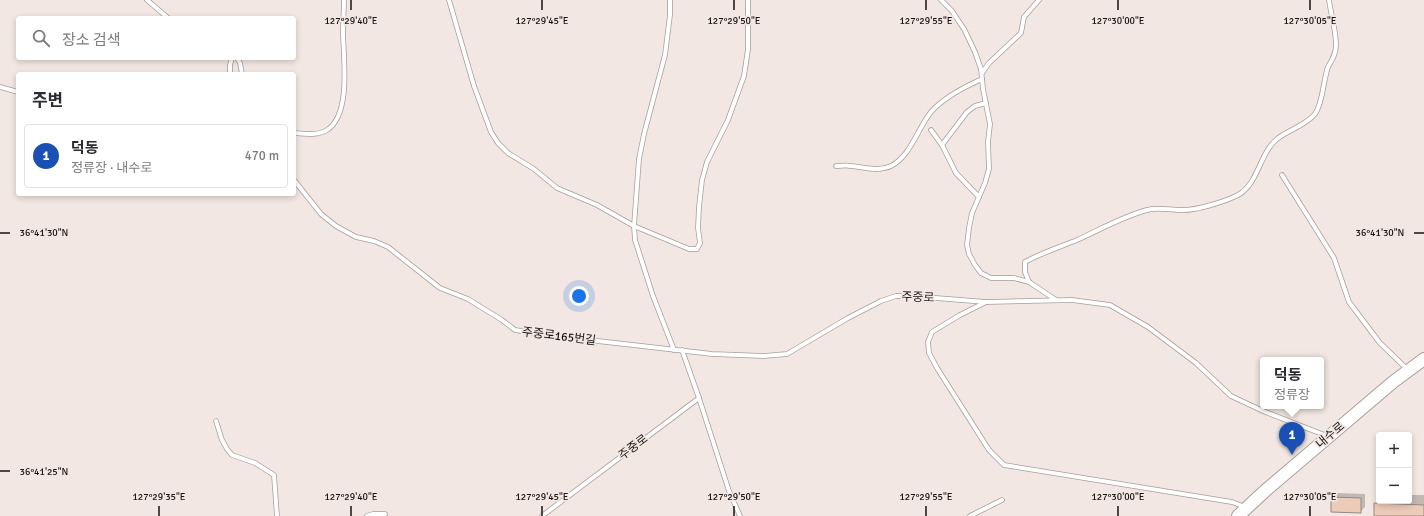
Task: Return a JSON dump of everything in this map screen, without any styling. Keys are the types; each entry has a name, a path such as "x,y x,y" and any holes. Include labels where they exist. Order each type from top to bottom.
{"street":[{"name":"내수로","path":"1238,516 1328,436 1408,370 1424,359"}],"lane":[{"path":"147,0 166,16"},
{"path":"296,133 314,134 327,130 336,120 341,110 345,84 343,29 344,0"},
{"path":"449,0 474,86 491,132 498,143 508,153 534,169 557,188 597,205 634,226 689,249 697,249 700,243 698,228 699,207 702,180 707,162 728,120 744,76 748,49 748,0"},
{"path":"670,0 670,16 665,55 644,134 639,159 634,226 635,240 653,296 674,350"},
{"path":"941,0 952,11 964,29 975,52 981,73 982,89 990,124 988,142 989,169 985,183 972,213 967,245 969,254 981,273 991,278 1014,278 1029,282 1056,300"},
{"path":"981,73 989,63 1021,34 1024,17 1039,0"},
{"path":"1029,282 1025,272 1025,262 1038,255 1147,210 1180,210 1198,208 1222,202 1239,194 1254,178 1271,146 1278,138 1298,127 1315,114 1319,105 1328,68 1335,53 1336,44 1329,0"},
{"path":"230,72 231,60"},
{"path":"238,60 242,72"},
{"path":"836,166 879,169 891,166 900,158 930,114 938,105 962,89 982,79"},
{"path":"0,87 16,91"},
{"path":"942,145 967,112 975,106 986,103"},
{"path":"931,130 942,145 956,173 979,197"},
{"path":"1282,175 1334,258 1349,302 1380,343 1408,370"},
{"name":"주중로165번길","path":"296,183 321,214 336,226 356,237 374,241 388,247 440,288 468,299 515,330 554,336 682,350"},
{"name":"주중로","path":"682,350 712,354 764,356 787,354 848,318 881,301 896,296 986,302 1072,300 1110,305 1148,327 1196,363 1231,396 1263,412 1328,436"},
{"path":"986,302 960,315 932,332 928,342 930,353 937,368 989,450 1004,465 1232,502 1247,507"},
{"path":"682,350 729,491 740,516"},
{"name":"주중로","path":"542,516 699,398"},
{"path":"216,421 222,440 232,454 255,464 274,475 277,516"},
{"path":"970,516 1002,500"},
{"path":"367,516 373,514 385,514"}],"building":[{"path":"1331,497 1361,498 1361,513 1331,512"},
{"path":"1374,503 1424,505 1424,516 1374,516"}],"place":[{"name":"덕동","path":"1292,455"}]}
